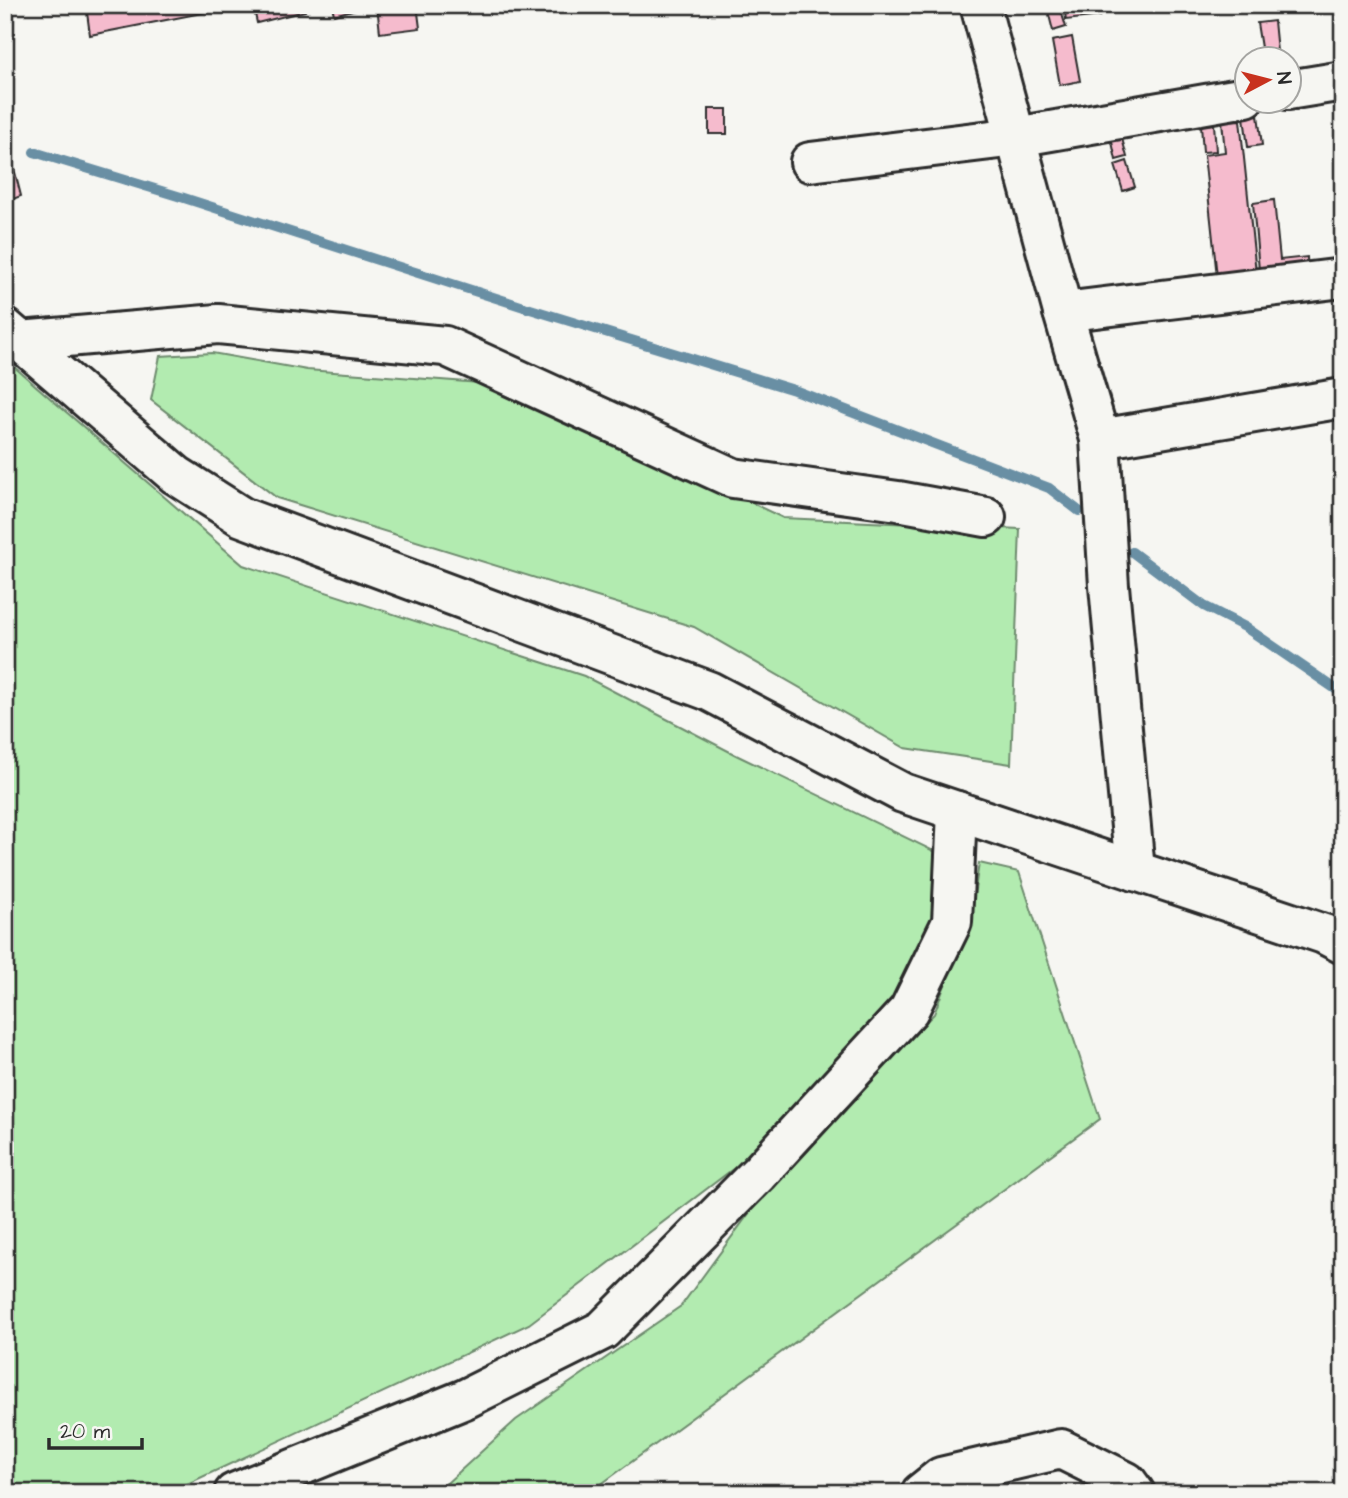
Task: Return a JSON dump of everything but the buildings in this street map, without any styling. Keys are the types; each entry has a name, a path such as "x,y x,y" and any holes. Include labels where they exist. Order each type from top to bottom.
{"street":[{"path":"980,5 1100,439 1110,600 1135,871"},
{"path":"1302,88 1343,81"},
{"path":"810,162 1016,137 1232,100"},
{"path":"1063,313 1343,278"},
{"path":"13,334 218,324 445,346 733,478 898,501 986,517"},
{"path":"13,334 176,475 242,517 709,691 903,793 1324,934 1343,944"},
{"path":"1100,439 1343,398"},
{"path":"234,1493 465,1399 603,1330 758,1174 909,1010 952,922 957,811"},
{"path":"921,1493 941,1477 1061,1449 1127,1482 1135,1493"}],"green space":[{"path":"212,353 307,370 507,385 783,518 1020,529 1011,764 905,748 694,627 277,498 151,400 160,356"},
{"path":"5,359 243,565 584,676 736,755 944,856 937,947 788,1127 529,1324 168,1493 5,1493"},
{"path":"979,863 1019,872 1100,1119 589,1493 436,1493 516,1420 681,1306 794,1152 934,1014 971,916"}],"waterway":[{"path":"34,152 794,390 1049,488 1079,511"},
{"path":"1132,552 1204,606 1245,627 1343,694"}]}
